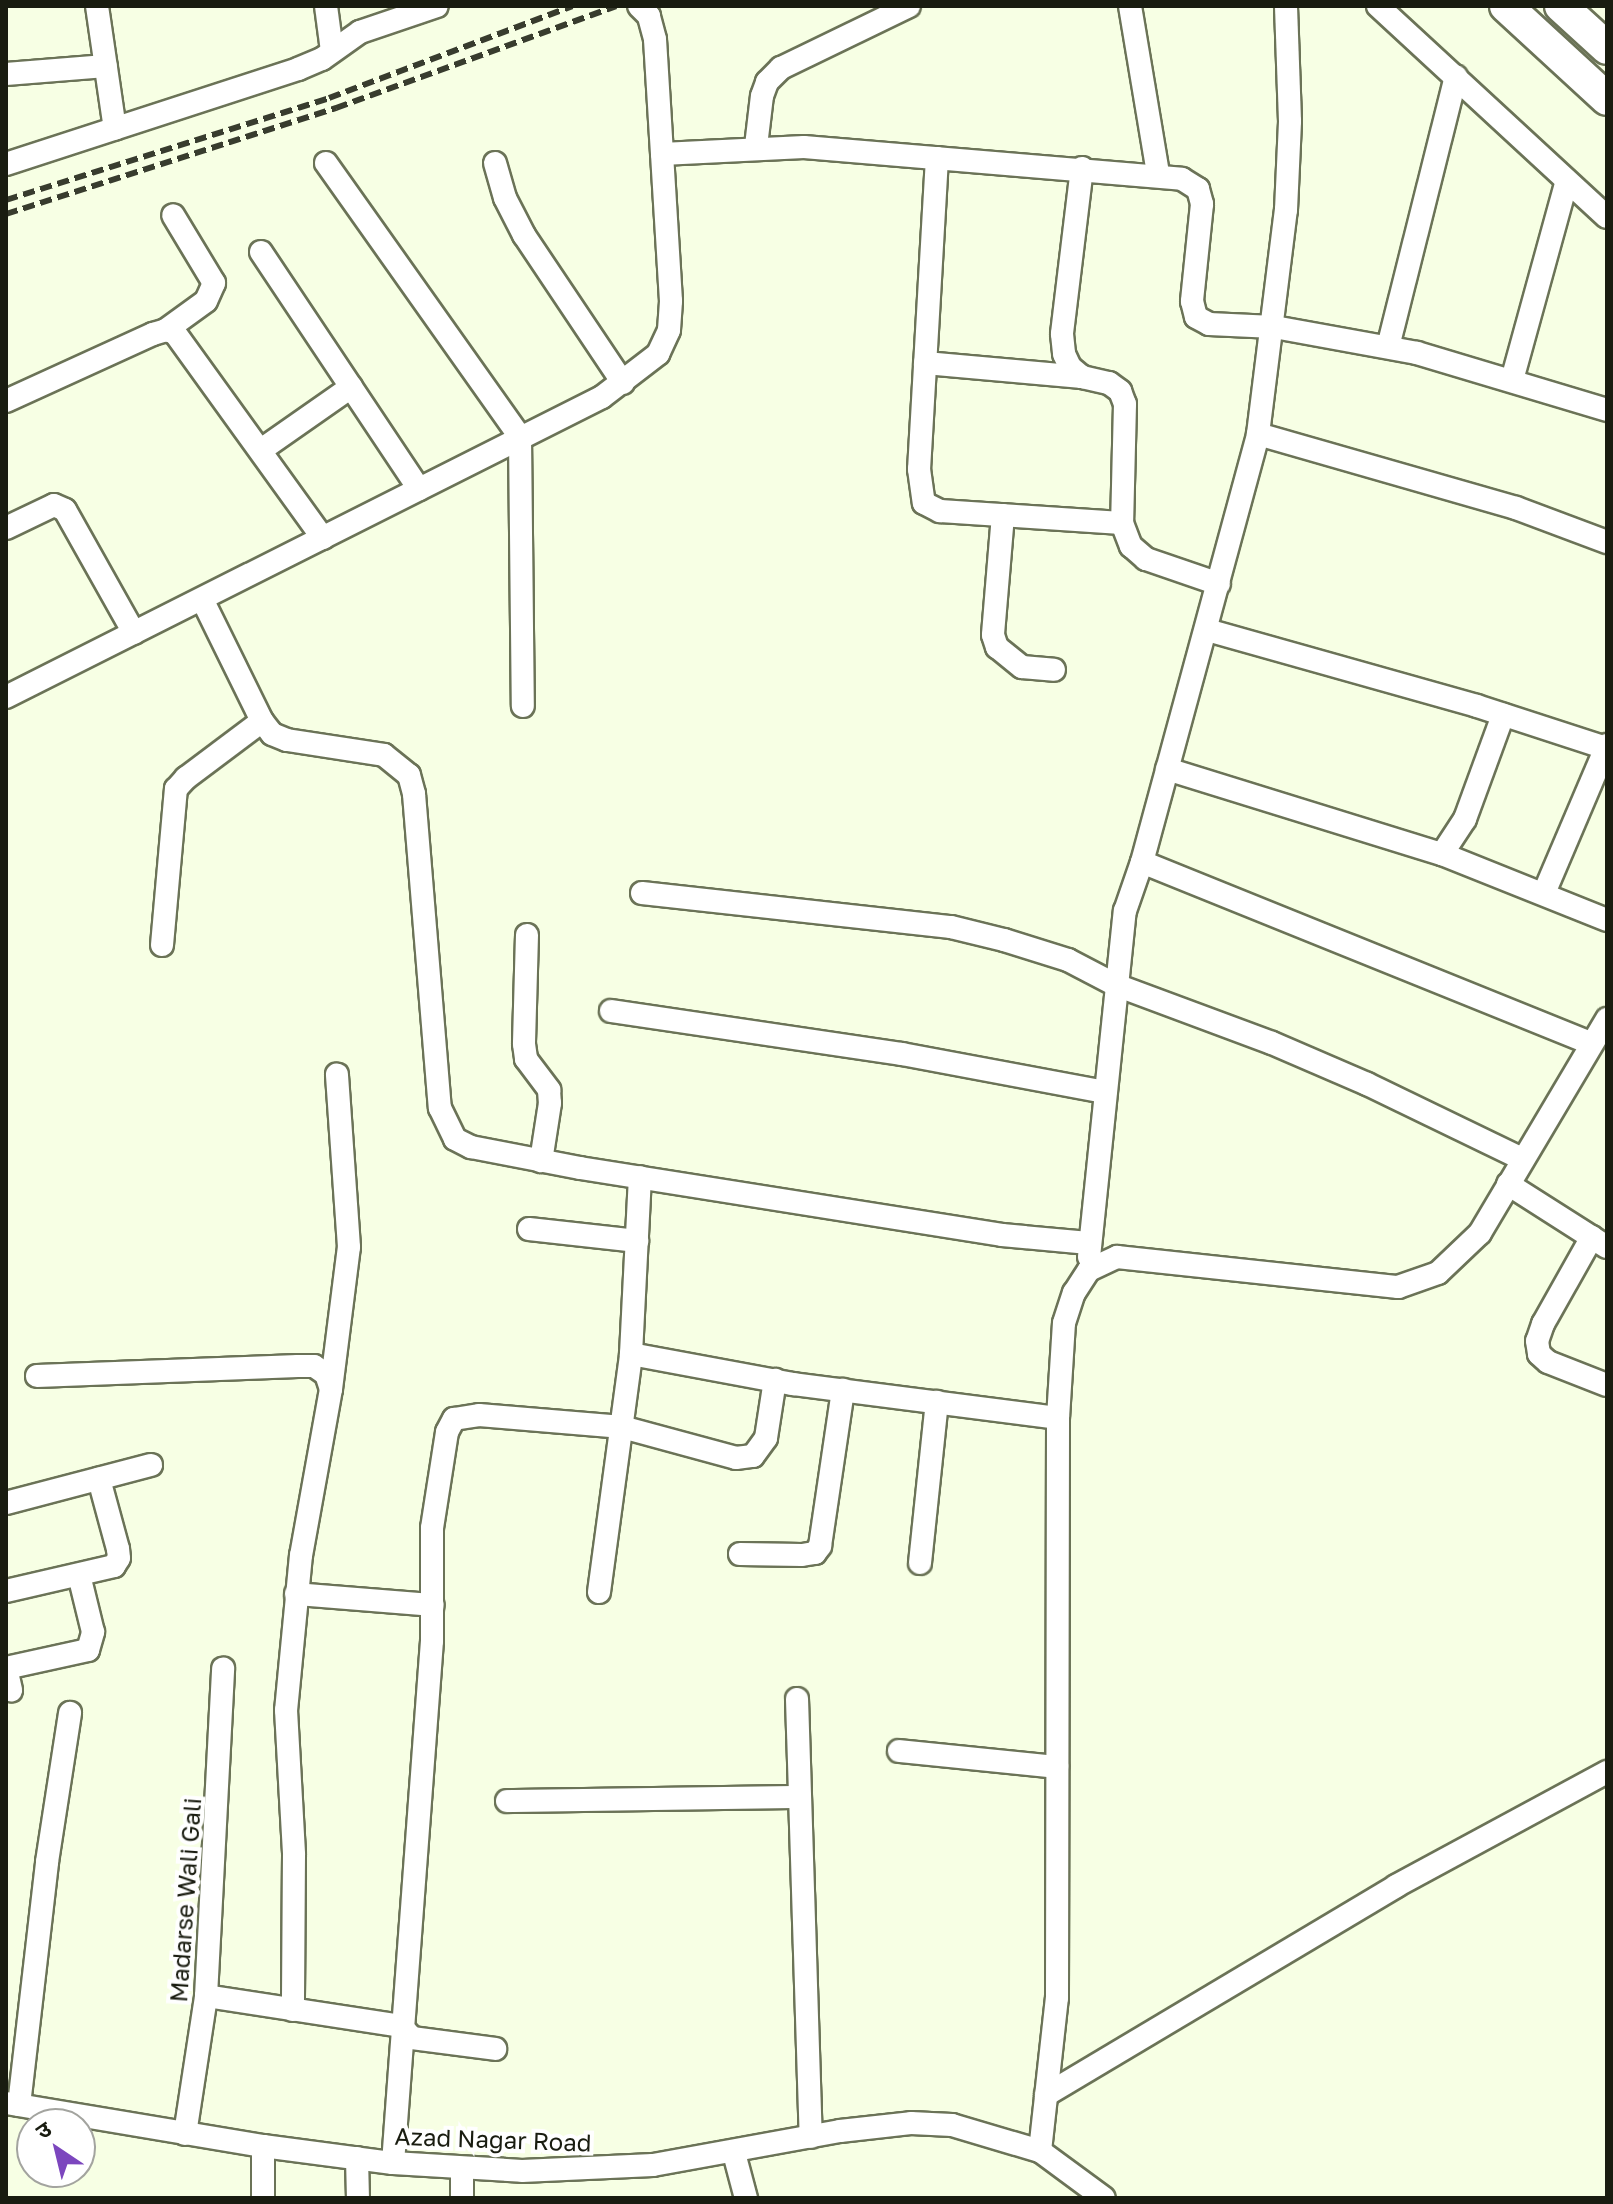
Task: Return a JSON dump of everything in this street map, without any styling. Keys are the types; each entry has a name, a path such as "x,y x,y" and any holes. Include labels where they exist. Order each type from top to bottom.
{"highway":[{"path":"1506,6 1607,99"},
{"path":"1561,6 1607,48"}],"street":[{"path":"97,6 115,129"},
{"path":"326,6 332,51"},
{"path":"6,164 298,69 375,25 437,6"},
{"path":"6,697 602,397 658,354 669,330 671,301 655,39 649,16 639,6"},
{"path":"756,146 762,96 767,82 781,68 909,6"},
{"path":"1130,6 1158,174"},
{"path":"1089,1270 1089,1243 1125,911 1142,862 1207,630 1258,434 1274,327 1288,165 1286,6"},
{"path":"1378,6 1607,217"},
{"path":"6,74 106,66"},
{"path":"1388,347 1456,76"},
{"path":"662,154 756,146 1082,168 1182,179 1198,189 1202,204 1192,301 1196,317 1209,324 1274,327 1388,347 1512,380 1607,410"},
{"path":"937,158 919,469 924,503 940,511 1122,523"},
{"path":"326,163 520,437 523,706"},
{"path":"495,163 518,226 623,383"},
{"path":"1082,168 1062,334 1064,354 1070,367 1082,377"},
{"path":"1512,380 1567,181"},
{"path":"6,401 166,330 206,301 214,283 173,215"},
{"path":"261,252 419,489"},
{"path":"166,330 185,342 323,538"},
{"path":"925,363 1082,377 1109,383 1120,391 1125,404 1122,523 1131,546 1146,559 1219,584"},
{"path":"261,450 351,387"},
{"path":"1258,434 1516,508 1607,542"},
{"path":"6,528 54,505 65,510 134,633"},
{"path":"1003,515 993,635 997,647 1022,667 1054,670"},
{"path":"202,599 262,721 272,734 287,740 384,755 409,775 414,794 440,1108 446,1127 455,1139 471,1147 541,1161 1002,1235 1089,1243"},
{"path":"1207,630 1606,747 1544,893"},
{"path":"1442,854 1465,819 1503,715"},
{"path":"162,945 176,789 186,778 262,721"},
{"path":"1167,769 1442,854 1607,920"},
{"path":"1142,862 1591,1043"},
{"path":"642,893 951,927 1068,960 1116,985 1367,1084 1522,1159"},
{"path":"527,935 526,1059 549,1090 550,1103 541,1161"},
{"path":"611,1011 902,1054 1105,1092"},
{"path":"1040,2151 1057,1998 1058,1418 1064,1323 1074,1293 1089,1270 1117,1257 1398,1287 1438,1273 1480,1233 1607,1019"},
{"path":"293,2010 294,1855 286,1731 296,1594 331,1389 349,1247 337,1074"},
{"path":"599,1592 631,1354 640,1177"},
{"path":"1508,1184 1599,1242 1543,1324 1537,1341 1539,1354 1548,1362 1607,1385"},
{"path":"529,1229 637,1241"},
{"path":"631,1354 775,1380 1058,1418"},
{"path":"37,1376 314,1366 326,1374 331,1389"},
{"path":"393,2163 433,1605 432,1528 447,1432 454,1419 479,1415 622,1427 736,1458 753,1456 766,1438 775,1380"},
{"path":"740,1554 802,1555 815,1553 820,1546 843,1390"},
{"path":"920,1563 937,1402"},
{"path":"6,1503 151,1465"},
{"path":"6,1591 114,1566 119,1558 99,1479"},
{"path":"8,1675 88,1650 93,1632 79,1575"},
{"path":"296,1594 433,1605"},
{"name":"Madarse Wali Gali","path":"185,2134 206,1996 223,1668"},
{"path":"797,1699 811,2137"},
{"path":"12,2104 70,1713"},
{"path":"899,1751 1057,1767"},
{"path":"1046,2095 1396,1886 1607,1772"},
{"path":"507,1801 800,1797"},
{"path":"206,1996 401,2026 412,2038 495,2049"},
{"name":"Azad Nagar Road","path":"12,2104 263,2146 462,2169 593,2170 734,2153 811,2137 911,2123 952,2125 1040,2151 1104,2198"},
{"path":"263,2146 263,2198"},
{"path":"734,2153 746,2198"},
{"path":"357,2158 358,2198"},
{"path":"462,2169 462,2198"}],"railway":[{"path":"6,200 329,98 572,6"},
{"path":"6,214 336,108 616,6"}]}
